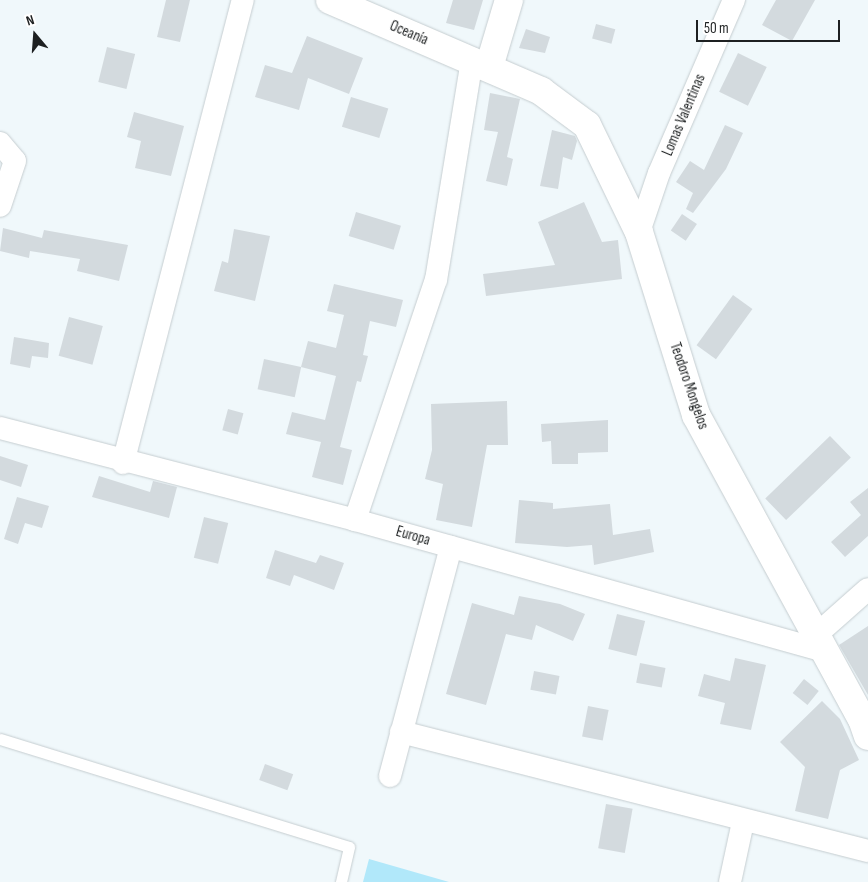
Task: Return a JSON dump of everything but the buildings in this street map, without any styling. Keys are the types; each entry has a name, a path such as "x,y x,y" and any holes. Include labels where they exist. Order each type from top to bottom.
{"street":[{"path":"124,463 243,0"},
{"name":"Oceanía","path":"330,0 481,63"},
{"path":"355,520 436,280 481,63 509,0"},
{"name":"Lomas Valentinas","path":"639,232 659,173 734,0"},
{"name":"Teodoro Mongelos","path":"481,63 541,91 587,125 639,232 696,415 820,643 868,736"},
{"path":"0,142 15,161 0,206"},
{"name":"Europa","path":"0,428 124,463 355,520 451,547 820,643"},
{"path":"390,776 451,547"},
{"path":"820,643 868,589"},
{"path":"401,732 743,822 868,851"},
{"path":"730,882 743,822"}],"lane":[{"path":"0,739 349,846 341,882"}],"shaded area":[{"path":"369,859 449,882 363,882"}]}
